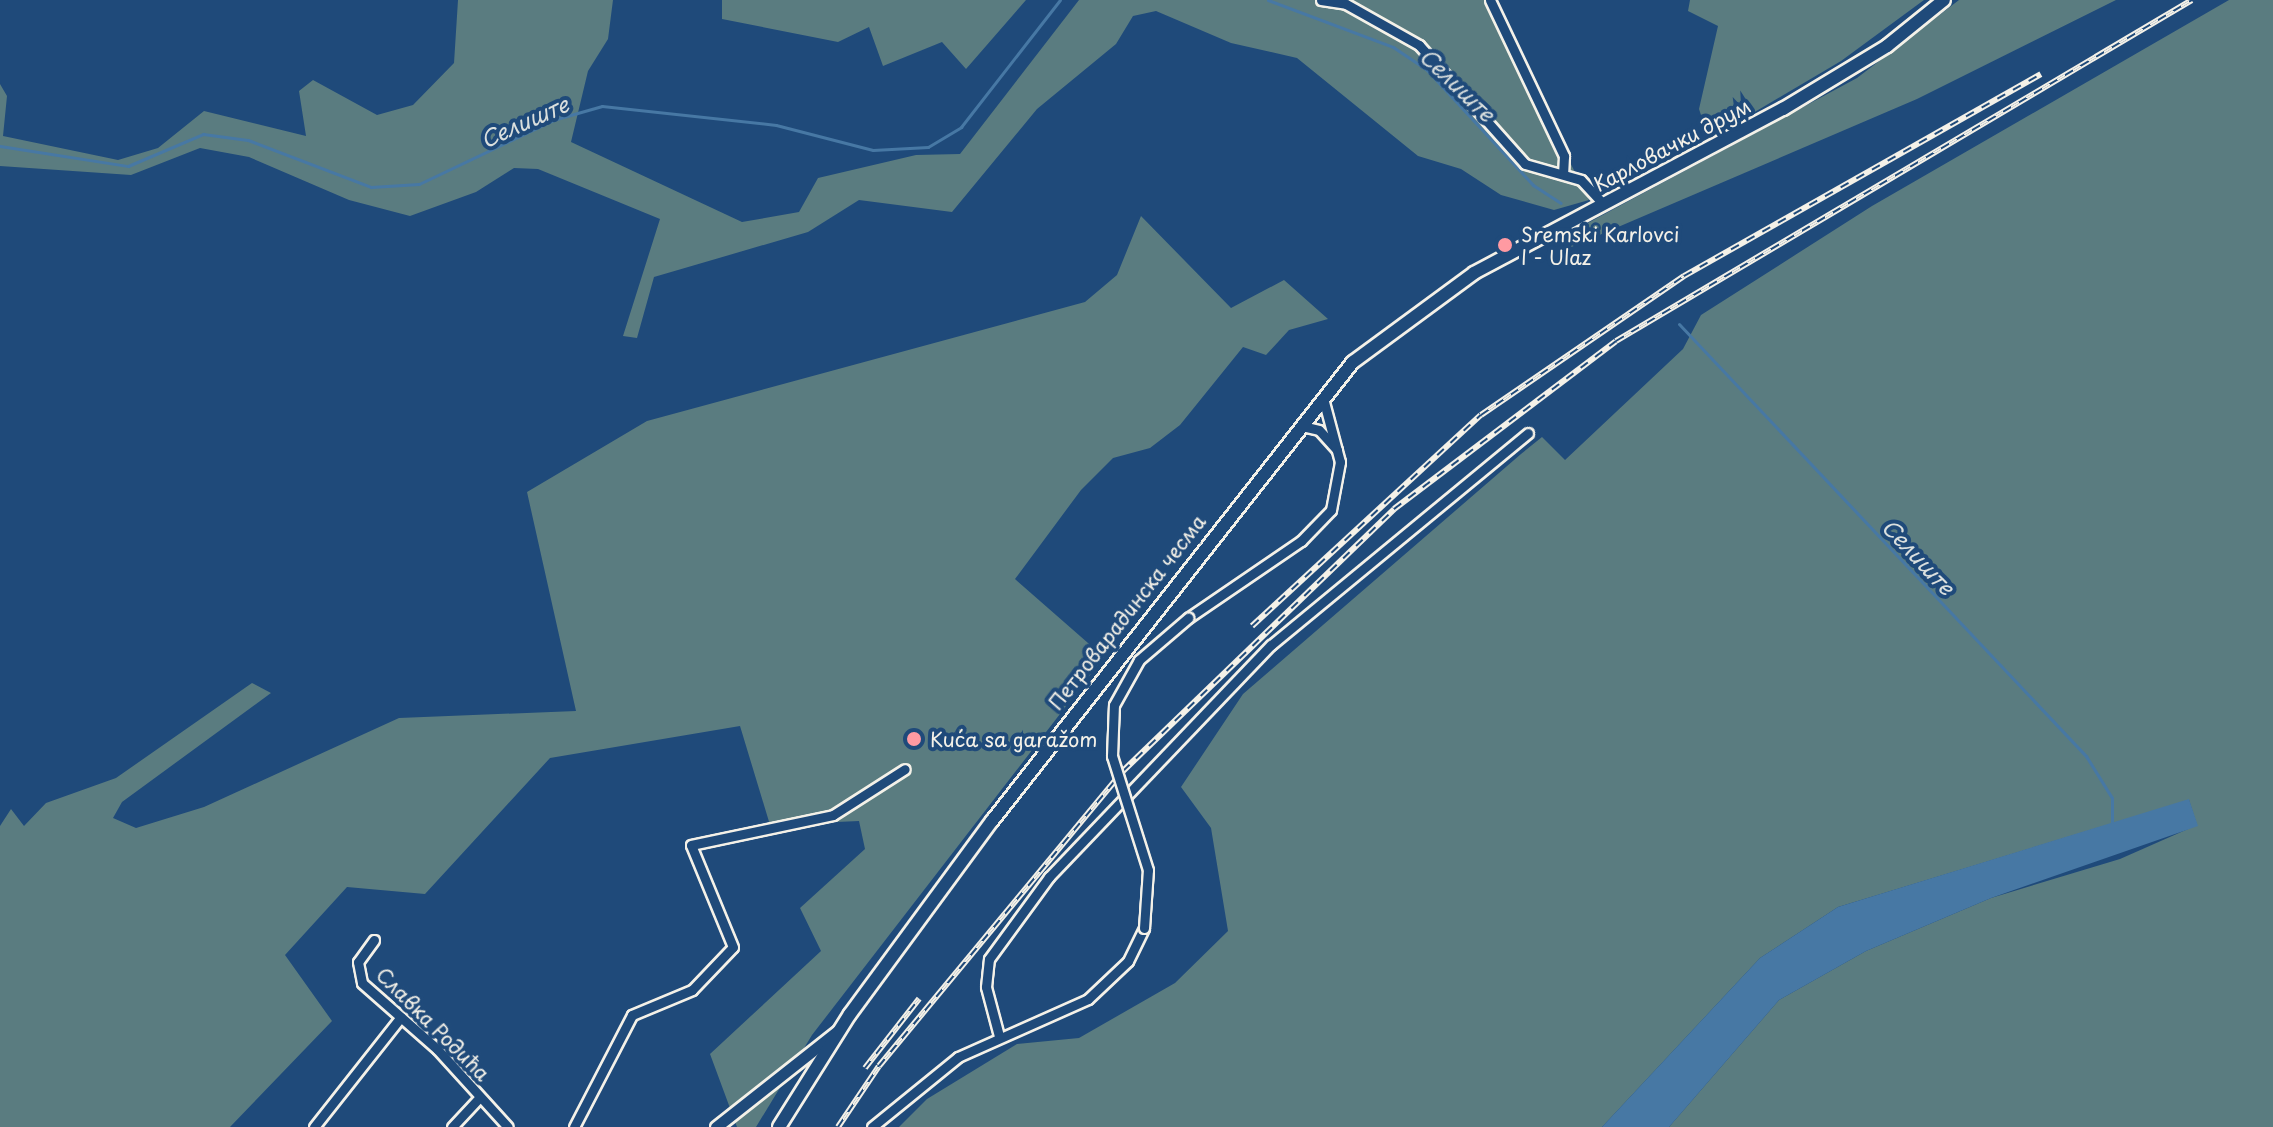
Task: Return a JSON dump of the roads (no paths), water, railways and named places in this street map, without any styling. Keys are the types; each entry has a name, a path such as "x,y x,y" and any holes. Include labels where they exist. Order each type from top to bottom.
{"main road":[{"name":"Карловачки друм","path":"1411,315 1603,204 1855,67 1944,0"},
{"name":"Петроварадинска чесма","path":"779,1127 839,1030 1298,425 1322,396 1411,315"}],"street":[{"path":"1321,0 1346,4 1419,45 1525,164 1581,180 1603,204"},
{"path":"1490,0 1564,156 1563,174"},
{"path":"872,1127 932,1075 999,1036 1088,999 1128,961 1144,928 1148,870 1117,784 1113,716 1139,660 1188,618 1320,526 1338,493 1338,452 1322,396"},
{"path":"1298,425 1319,430 1338,452"},
{"path":"999,1036 986,987 989,959 1049,877 1271,645 1528,433"},
{"path":"574,1127 632,1015 692,990 733,947 691,845 833,815 905,769"},
{"name":"Славка Родића","path":"374,940 358,962 362,983 401,1017 508,1127"},
{"path":"314,1127 401,1017"},
{"path":"716,1127 839,1030"},
{"path":"452,1127 480,1097"}],"water":[{"path":"2189,799 2198,826 1991,898 1866,951 1779,1000 1669,1127 1602,1127 1760,958 1838,907"}],"waterway":[{"name":"Селиште","path":"0,146 128,166 203,134 248,140 371,187 419,184 553,120 602,106 776,125 873,150 928,147 961,127 1060,0"},
{"name":"Селиште","path":"1268,0 1393,47 1426,69 1533,185 1561,203"},
{"name":"Селиште","path":"1679,324 2086,756 2112,798 2112,822"}],"railway":[{"path":"838,1127 879,1066 1123,771 1394,509 1616,341 2192,0"},
{"path":"1252,626 1481,415 1684,276 2041,74"},
{"path":"865,1068 919,999"}],"place":[{"name":"Sremski Karlovci I - Ulaz","path":"1505,245"},
{"name":"Kuća sa garažom","path":"914,739"}]}
